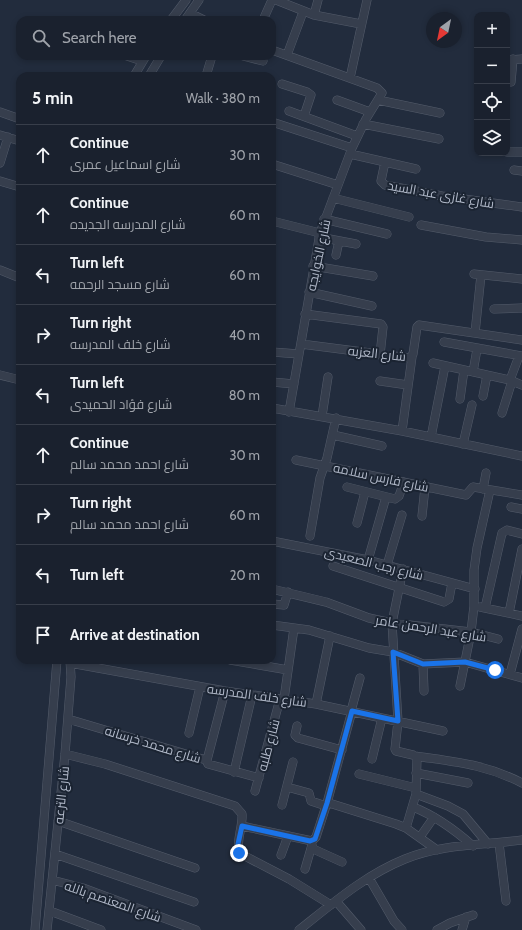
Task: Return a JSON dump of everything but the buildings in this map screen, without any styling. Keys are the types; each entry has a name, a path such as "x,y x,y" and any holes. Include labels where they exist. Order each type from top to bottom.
{"street":[{"path":"174,16 186,0"},
{"path":"188,16 200,0"},
{"path":"265,16 272,0"},
{"path":"276,0 303,12 361,24"},
{"path":"314,15 318,0"},
{"path":"350,78 367,0"},
{"path":"287,55 303,12"},
{"path":"190,13 196,16"},
{"path":"276,51 377,88 382,93 378,100 440,113"},
{"path":"512,82 510,59 522,59"},
{"path":"136,72 143,60"},
{"path":"151,72 159,60"},
{"path":"207,72 211,60"},
{"path":"282,84 310,93 311,95 304,116"},
{"path":"337,100 370,112"},
{"name":"شارع الخوايجه","path":"289,412 319,235 357,136 378,100"},
{"path":"289,111 357,136"},
{"path":"0,112 16,118"},
{"path":"276,123 351,151 385,162 416,169"},
{"path":"363,124 439,139"},
{"path":"0,163 4,136 16,140"},
{"path":"510,152 522,152"},
{"name":"شارع غازى عبد السيد","path":"385,162 381,181 385,185 442,196 522,207"},
{"path":"276,165 338,185"},
{"path":"0,181 16,186"},
{"path":"333,198 409,218"},
{"path":"324,219 387,234"},
{"path":"276,222 339,241 356,244"},
{"path":"421,225 486,237 522,240"},
{"path":"336,254 339,241"},
{"path":"313,266 373,276"},
{"path":"0,270 16,276"},
{"path":"475,333 478,274 522,279"},
{"path":"309,292 372,306"},
{"path":"494,310 522,308"},
{"path":"305,314 381,324 383,327 380,355"},
{"name":"شارع العزبه","path":"300,344 407,358 412,357 417,327 419,325 522,340"},
{"path":"444,342 521,356 511,381 502,413"},
{"path":"460,399 477,349"},
{"path":"276,352 299,354"},
{"path":"402,431 412,357"},
{"path":"433,363 487,375 522,385"},
{"path":"431,437 445,366"},
{"path":"0,375 16,379"},
{"path":"483,396 487,375"},
{"path":"322,416 328,377"},
{"path":"380,381 408,385"},
{"path":"276,382 294,384"},
{"path":"463,444 472,405"},
{"path":"276,409 336,418 522,456"},
{"path":"310,536 320,478 333,435 336,418"},
{"path":"333,435 382,446"},
{"name":"شارع فارس سلامه","path":"296,460 466,496 471,487 487,489"},
{"path":"460,686 471,632 475,590 476,548 487,489 486,473"},
{"path":"348,487 386,497 397,498 404,482"},
{"path":"422,516 425,487"},
{"path":"487,489 522,495"},
{"path":"357,522 365,492"},
{"path":"368,560 386,497"},
{"path":"510,507 522,509"},
{"path":"387,565 402,515"},
{"path":"485,608 502,533 507,530 522,534"},
{"name":"شارع رجب الصعيدى","path":"276,542 368,560 475,590"},
{"path":"509,613 522,550"},
{"path":"332,566 447,602 452,583"},
{"path":"403,570 392,623 398,721 394,749 396,751 415,756 481,766 503,773 522,782"},
{"name":"شارع عبد الرحمن عامر","path":"276,590 326,602 369,618 392,623 471,632 498,639"},
{"path":"276,604 284,605 288,592"},
{"path":"474,606 522,616"},
{"path":"276,626 294,628 330,636 369,648 393,652 423,664 465,662 522,678"},
{"name":"شارع طلبه","path":"255,791 282,699 294,628"},
{"path":"510,674 519,651 522,629"},
{"path":"316,704 330,636"},
{"name":"شارع الترعه","path":"35,930 57,664"},
{"name":"شارع الترعه","path":"47,930 65,754 70,664"},
{"name":"شارع خلف المدرسه","path":"80,664 200,687 316,704 443,731"},
{"path":"253,664 288,670"},
{"path":"423,664 424,691"},
{"path":"305,869 342,750 360,678"},
{"path":"189,733 200,687"},
{"path":"207,760 224,691"},
{"path":"234,772 252,695"},
{"path":"372,759 382,718"},
{"name":"شارع محمد خرسانه","path":"68,719 207,760 208,764 258,778"},
{"path":"298,726 295,735 298,738 342,750"},
{"path":"65,754 104,764 235,806 242,814 242,826 238,844 239,853 333,903 361,930"},
{"path":"406,828 413,807 416,791 415,756"},
{"path":"282,805 293,762"},
{"path":"416,773 468,783"},
{"path":"359,774 416,791 463,814 488,844"},
{"path":"287,787 309,793 311,801 406,828 437,850"},
{"path":"413,807 434,817 455,830 473,846"},
{"path":"420,837 434,817"},
{"path":"58,820 195,868"},
{"path":"242,826 310,841 312,844 342,862"},
{"path":"281,855 288,836"},
{"path":"299,930 333,903 369,878 406,858 437,850 522,840"},
{"path":"499,843 506,901"},
{"path":"55,854 194,902"},
{"path":"369,878 394,922 402,930"},
{"name":"شارع المعتصم بالله","path":"52,880 83,888 196,930"},
{"path":"50,911 101,930"},
{"path":"437,930 470,916 462,930"}],"route":[{"path":"239,853 238,844 242,826 310,841 315,839 327,803 352,711 398,721 393,652 423,664 465,662 495,670"}]}
